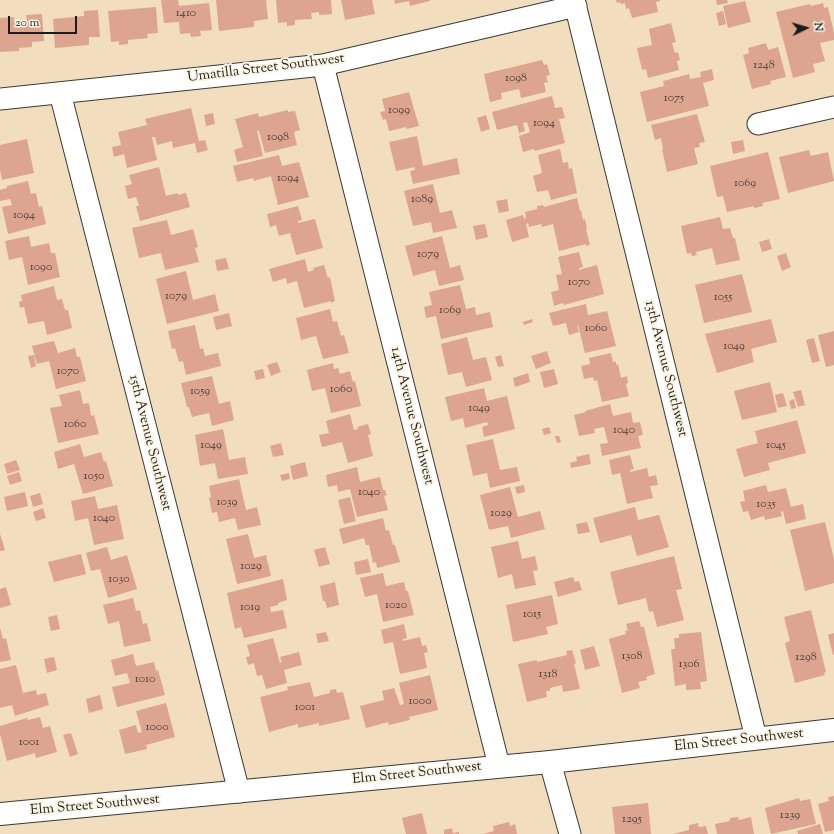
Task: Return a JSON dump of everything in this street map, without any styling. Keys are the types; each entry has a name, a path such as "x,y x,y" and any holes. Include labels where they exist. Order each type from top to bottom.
{"street":[{"name":"Umatilla Street Southwest","path":"0,99 323,65 575,3"},
{"name":"13th Avenue Southwest","path":"575,3 756,738"},
{"name":"14th Avenue Southwest","path":"323,65 499,766"},
{"name":"15th Avenue Southwest","path":"60,93 239,792"},
{"path":"758,124 834,107"},
{"name":"Elm Street Southwest","path":"0,814 550,762 834,730"},
{"path":"550,762 570,834"}],"building":[{"path":"161,0 178,0 179,6 209,3 212,30 200,31 201,36 191,37 190,33 180,34 179,22 164,23"},
{"path":"216,0 266,0 268,19 254,21 254,27 219,31"},
{"path":"276,0 331,0 332,14 319,15 319,12 311,13 312,19 295,20 295,25 287,26 287,22 278,23"},
{"path":"341,0 372,0 375,14 345,20"},
{"path":"394,0 430,1 410,6 409,1 395,4"},
{"path":"616,0 660,1 656,2 658,12 632,18 629,8 626,9 625,3 617,3"},
{"path":"716,0 727,0 728,3 717,5"},
{"path":"745,1 751,22 728,28 723,6"},
{"path":"823,3 824,8 828,7 834,33 834,40 820,43 825,61 813,64 815,72 793,78 776,12 810,4 811,6"},
{"path":"156,7 158,33 147,34 148,38 128,40 128,44 119,45 119,41 111,42 108,11"},
{"path":"98,10 100,37 89,37 89,45 55,48 53,19 84,16 84,11"},
{"path":"723,11 726,24 719,26 716,13"},
{"path":"42,14 44,41 32,42 32,47 19,48 19,51 0,52 0,18 14,17 14,21 27,20 26,15"},
{"path":"671,23 676,42 672,43 675,53 678,52 680,60 677,61 679,70 648,78 646,69 642,70 637,48 652,45 649,29"},
{"path":"766,43 768,50 778,47 786,77 770,81 771,84 752,89 743,55 749,53 748,48"},
{"path":"542,60 544,65 547,64 550,75 546,76 548,82 544,83 546,92 521,98 519,89 501,93 502,99 490,102 484,74"},
{"path":"712,69 714,80 703,83 709,106 647,122 640,92 664,86 663,81 689,74 690,79 701,77 700,72"},
{"path":"409,92 419,126 389,131 386,119 383,120 380,112 385,111 382,99"},
{"path":"552,96 555,108 562,107 565,118 559,119 565,143 535,151 534,149 523,152 519,136 530,132 527,122 523,123 525,131 519,133 517,125 497,130 492,112"},
{"path":"191,108 199,141 205,140 208,150 197,153 195,143 173,148 172,141 157,145 155,137 152,137 157,160 127,168 124,154 114,157 112,147 121,145 118,132 147,125 145,119"},
{"path":"288,110 288,112 295,111 300,130 294,132 297,145 265,153 259,131 257,131 263,156 237,162 234,150 243,147 235,119 258,113 259,117"},
{"path":"213,113 215,124 206,126 204,115"},
{"path":"697,114 705,142 699,143 700,147 694,148 698,164 667,172 661,138 655,140 651,125"},
{"path":"486,115 490,129 481,132 477,118"},
{"path":"417,136 423,166 457,158 460,174 413,184 410,171 415,170 415,167 396,171 389,142"},
{"path":"27,139 34,173 2,180 0,170 0,145"},
{"path":"743,140 745,151 733,154 731,142"},
{"path":"560,149 563,163 568,162 569,169 572,168 577,193 551,200 548,190 537,192 533,176 542,173 538,155"},
{"path":"809,150 811,156 828,152 834,181 788,193 779,157"},
{"path":"768,152 780,199 762,203 763,206 754,208 754,206 727,212 723,196 717,197 710,166"},
{"path":"279,155 282,166 299,162 309,197 278,205 271,176 254,181 253,178 237,182 233,166"},
{"path":"159,167 166,196 186,193 190,207 140,221 136,206 139,206 136,197 128,199 125,186 132,184 129,175"},
{"path":"28,181 31,194 36,193 39,207 42,206 46,224 8,234 2,207 12,205 10,199 0,201 0,190 7,188 7,186"},
{"path":"433,184 440,213 452,210 457,228 433,233 431,222 413,226 404,191"},
{"path":"577,198 583,220 585,219 590,245 586,246 586,244 559,251 553,224 542,227 541,224 529,227 528,223 526,224 529,237 512,242 506,220 523,215 524,219 526,218 525,212 537,209 537,206 543,205 544,207"},
{"path":"507,199 509,211 499,213 496,201"},
{"path":"298,206 302,220 298,221 298,223 315,219 323,248 296,255 290,233 279,236 276,225 270,227 267,214"},
{"path":"720,217 723,229 730,228 733,238 735,238 740,260 716,265 712,248 696,252 697,255 692,256 691,253 687,254 681,226"},
{"path":"167,220 171,235 193,229 198,247 195,248 199,262 165,270 161,253 139,258 132,228"},
{"path":"485,224 488,237 476,240 473,226"},
{"path":"29,236 31,247 49,243 51,253 55,253 60,277 28,285 22,257 9,260 5,241"},
{"path":"442,236 450,268 460,265 464,280 439,286 435,270 413,276 405,246"},
{"path":"769,239 772,249 762,252 759,242"},
{"path":"579,252 583,267 579,268 579,270 597,265 604,294 564,305 563,303 554,306 551,292 559,290 556,275 562,274 558,257"},
{"path":"786,253 791,267 782,271 777,256"},
{"path":"226,258 229,269 217,271 215,260"},
{"path":"305,259 308,272 314,270 313,268 324,265 328,278 330,277 335,301 304,308 297,281 287,284 286,278 273,282 269,269"},
{"path":"186,271 193,300 215,294 219,311 167,324 156,279"},
{"path":"742,274 752,312 704,323 695,285"},
{"path":"460,285 466,309 475,307 476,315 490,312 493,327 441,339 436,316 426,318 424,307 432,305 429,292"},
{"path":"54,286 57,300 62,299 65,310 68,310 72,328 47,335 44,321 28,324 24,307 20,308 19,302 22,301 21,295"},
{"path":"586,304 588,315 607,311 616,346 585,353 578,325 579,332 569,335 566,323 553,326 549,313"},
{"path":"330,309 333,322 337,321 341,336 344,335 349,353 323,359 316,336 301,340 296,318"},
{"path":"229,313 232,326 216,330 213,317"},
{"path":"532,319 533,322 524,325 523,322"},
{"path":"771,319 777,342 751,349 754,362 717,373 705,334"},
{"path":"195,325 200,349 203,348 205,356 218,353 221,366 186,375 183,361 179,362 175,348 172,349 168,331"},
{"path":"834,331 834,365 826,367 818,335"},
{"path":"467,337 473,360 486,357 492,380 466,387 462,372 448,375 441,344"},
{"path":"814,338 820,361 812,363 806,340"},
{"path":"54,341 58,353 75,348 77,357 80,357 86,381 56,389 49,361 37,364 32,346"},
{"path":"547,351 551,363 536,369 531,356"},
{"path":"611,353 613,362 616,362 616,365 618,364 621,378 627,376 628,383 626,384 629,396 602,402 597,380 594,381 593,377 584,379 581,366 590,364 589,358"},
{"path":"34,355 36,366 31,368 28,356"},
{"path":"501,355 504,366 498,367 495,357"},
{"path":"277,362 281,372 271,376 267,365"},
{"path":"333,363 334,369 338,368 340,374 350,371 353,382 355,381 361,406 331,413 325,388 312,391 307,370"},
{"path":"263,369 265,378 256,380 254,371"},
{"path":"554,369 558,384 544,388 540,372"},
{"path":"528,373 530,382 515,387 513,378"},
{"path":"212,376 219,404 230,401 234,420 212,426 209,413 192,417 189,407 187,407 181,383"},
{"path":"770,382 777,412 742,420 734,391"},
{"path":"484,388 487,401 507,396 515,429 484,437 482,427 488,425 487,422 465,428 463,418 451,421 445,397"},
{"path":"80,390 83,404 89,403 91,416 94,415 99,434 58,443 50,408 62,406 59,395"},
{"path":"801,390 805,405 798,407 793,392"},
{"path":"783,393 787,406 778,408 775,395"},
{"path":"794,399 796,408 791,409 789,401"},
{"path":"610,404 613,416 631,412 633,423 640,422 643,435 638,436 641,448 602,456 600,444 608,443 604,427 594,429 595,433 579,436 574,415"},
{"path":"350,414 354,430 358,429 357,427 368,424 371,434 368,435 373,456 348,463 342,442 322,447 319,435 329,433 326,421"},
{"path":"797,420 806,453 768,463 770,470 744,477 736,449 758,443 755,431"},
{"path":"549,427 551,433 544,435 542,429"},
{"path":"223,429 229,460 245,457 248,474 218,479 215,463 200,466 195,435"},
{"path":"555,436 559,436 561,442 557,443"},
{"path":"493,439 500,470 517,467 520,481 490,488 487,473 473,476 466,445"},
{"path":"281,443 284,455 273,457 270,446"},
{"path":"80,444 84,457 101,452 104,462 106,461 113,486 83,494 74,464 58,469 54,452"},
{"path":"589,454 591,464 571,468 570,463 577,461 576,457"},
{"path":"630,455 634,469 630,470 630,472 647,468 649,477 656,475 658,485 650,486 653,498 627,504 620,473 612,475 609,460"},
{"path":"16,460 20,470 7,474 4,464"},
{"path":"305,462 308,476 293,480 290,466"},
{"path":"357,467 360,482 380,477 383,490 385,490 387,495 384,496 388,510 357,517 350,489 338,492 337,485 328,487 326,475"},
{"path":"19,472 22,481 10,485 7,476"},
{"path":"289,473 290,479 282,481 280,475"},
{"path":"239,479 246,510 257,507 261,525 238,530 235,518 219,522 217,512 212,513 209,498 211,497 209,486"},
{"path":"524,485 525,492 517,494 515,487"},
{"path":"766,485 768,492 786,488 791,507 803,504 806,519 786,524 783,511 781,512 782,516 765,520 764,516 751,520 748,511 743,512 740,502 745,501 743,491"},
{"path":"510,487 518,517 540,511 545,529 511,538 508,526 489,530 480,495"},
{"path":"25,492 28,506 7,511 4,497"},
{"path":"40,493 43,504 33,507 30,496"},
{"path":"95,496 98,509 117,505 124,539 94,545 88,518 75,521 71,501"},
{"path":"350,497 356,521 344,524 338,500"},
{"path":"635,507 638,520 659,515 669,547 637,556 631,535 600,543 593,518"},
{"path":"43,508 46,518 36,521 33,512"},
{"path":"383,518 386,531 389,530 400,562 377,568 376,562 373,563 369,545 366,545 364,538 343,544 339,529"},
{"path":"587,522 590,532 578,534 576,524"},
{"path":"825,522 834,559 834,583 805,591 790,530"},
{"path":"0,534 5,550 0,551"},
{"path":"248,534 254,558 266,555 271,576 237,584 226,539"},
{"path":"518,541 522,559 535,556 538,570 533,571 536,585 515,589 512,574 498,578 491,547"},
{"path":"107,547 111,560 127,555 137,589 108,598 100,569 91,571 86,553"},
{"path":"325,547 330,564 319,567 314,550"},
{"path":"81,554 86,574 54,582 48,562"},
{"path":"674,556 682,589 676,590 684,620 657,627 653,611 649,612 646,598 618,605 610,572"},
{"path":"368,559 371,572 356,575 354,562"},
{"path":"383,573 386,586 404,582 406,591 408,591 414,615 383,622 377,594 365,597 360,578"},
{"path":"573,577 575,582 579,581 582,590 558,597 554,582"},
{"path":"283,579 287,600 270,607 271,612 283,610 287,628 244,638 241,627 235,629 227,593"},
{"path":"335,582 339,605 327,608 325,601 323,601 320,586"},
{"path":"6,587 11,605 0,608 0,589"},
{"path":"552,595 558,624 546,627 548,634 513,642 506,605"},
{"path":"133,598 136,611 140,610 143,624 147,623 151,641 124,647 119,621 108,624 103,605"},
{"path":"811,610 826,672 824,673 825,675 795,683 785,643 790,641 784,617"},
{"path":"57,615 60,629 51,631 48,617"},
{"path":"639,621 641,627 644,627 655,674 646,677 647,680 638,682 640,688 622,693 609,639 626,634 625,631 628,630 626,624"},
{"path":"404,624 407,638 403,639 403,641 420,637 422,646 426,645 428,652 424,653 427,668 400,674 393,642 384,644 381,630"},
{"path":"0,628 3,639 6,638 11,660 0,662"},
{"path":"326,632 329,641 318,643 316,634"},
{"path":"701,632 707,681 700,682 701,689 686,690 686,684 675,686 671,649 675,649 674,638 679,638 679,634"},
{"path":"834,633 834,655 833,655 828,635"},
{"path":"273,638 280,663 282,662 280,657 299,652 302,665 284,670 287,683 266,689 262,675 257,676 254,663 248,665 246,657 250,656 247,645"},
{"path":"594,646 600,666 585,670 580,650"},
{"path":"572,650 576,663 574,664 580,689 563,692 562,685 550,688 550,691 546,691 547,697 527,702 518,664 537,660 537,662 567,655 566,651"},
{"path":"133,654 136,666 154,662 156,671 158,670 165,695 117,707 112,687 130,683 127,673 115,676 111,660"},
{"path":"54,657 57,670 47,673 44,659"},
{"path":"16,665 23,693 36,690 37,695 46,693 49,705 15,716 12,705 0,708 0,669"},
{"path":"430,675 438,710 409,717 410,720 389,725 388,722 366,728 360,706 384,700 382,691 394,688 400,705 404,704 399,683"},
{"path":"310,682 314,697 330,693 330,690 336,689 337,693 343,692 350,719 319,726 319,723 298,728 298,724 269,732 260,697 288,690 287,687"},
{"path":"100,695 103,709 89,713 86,699"},
{"path":"166,703 175,737 146,745 147,749 125,754 119,730 136,725 138,733 142,732 136,711"},
{"path":"40,717 43,728 50,726 57,752 36,758 35,753 7,761 0,734 0,726 27,718 28,720"},
{"path":"71,733 78,754 70,757 63,735"},
{"path":"834,796 834,830 825,832 818,804 829,801 828,797"},
{"path":"799,798 800,801 810,799 816,824 771,834 765,808"},
{"path":"648,803 651,834 615,834 612,807"},
{"path":"422,813 427,834 406,834 402,818"},
{"path":"738,817 739,820 751,817 754,834 717,834 715,824 730,821 730,818"},
{"path":"509,822 510,826 515,824 517,834 483,834 494,831 493,826"},
{"path":"698,823 699,827 706,826 708,834 673,834 689,830 689,825"},
{"path":"820,824 823,834 798,834 797,831"},
{"path":"452,828 453,833 459,832 459,834 444,834 444,830"}]}
